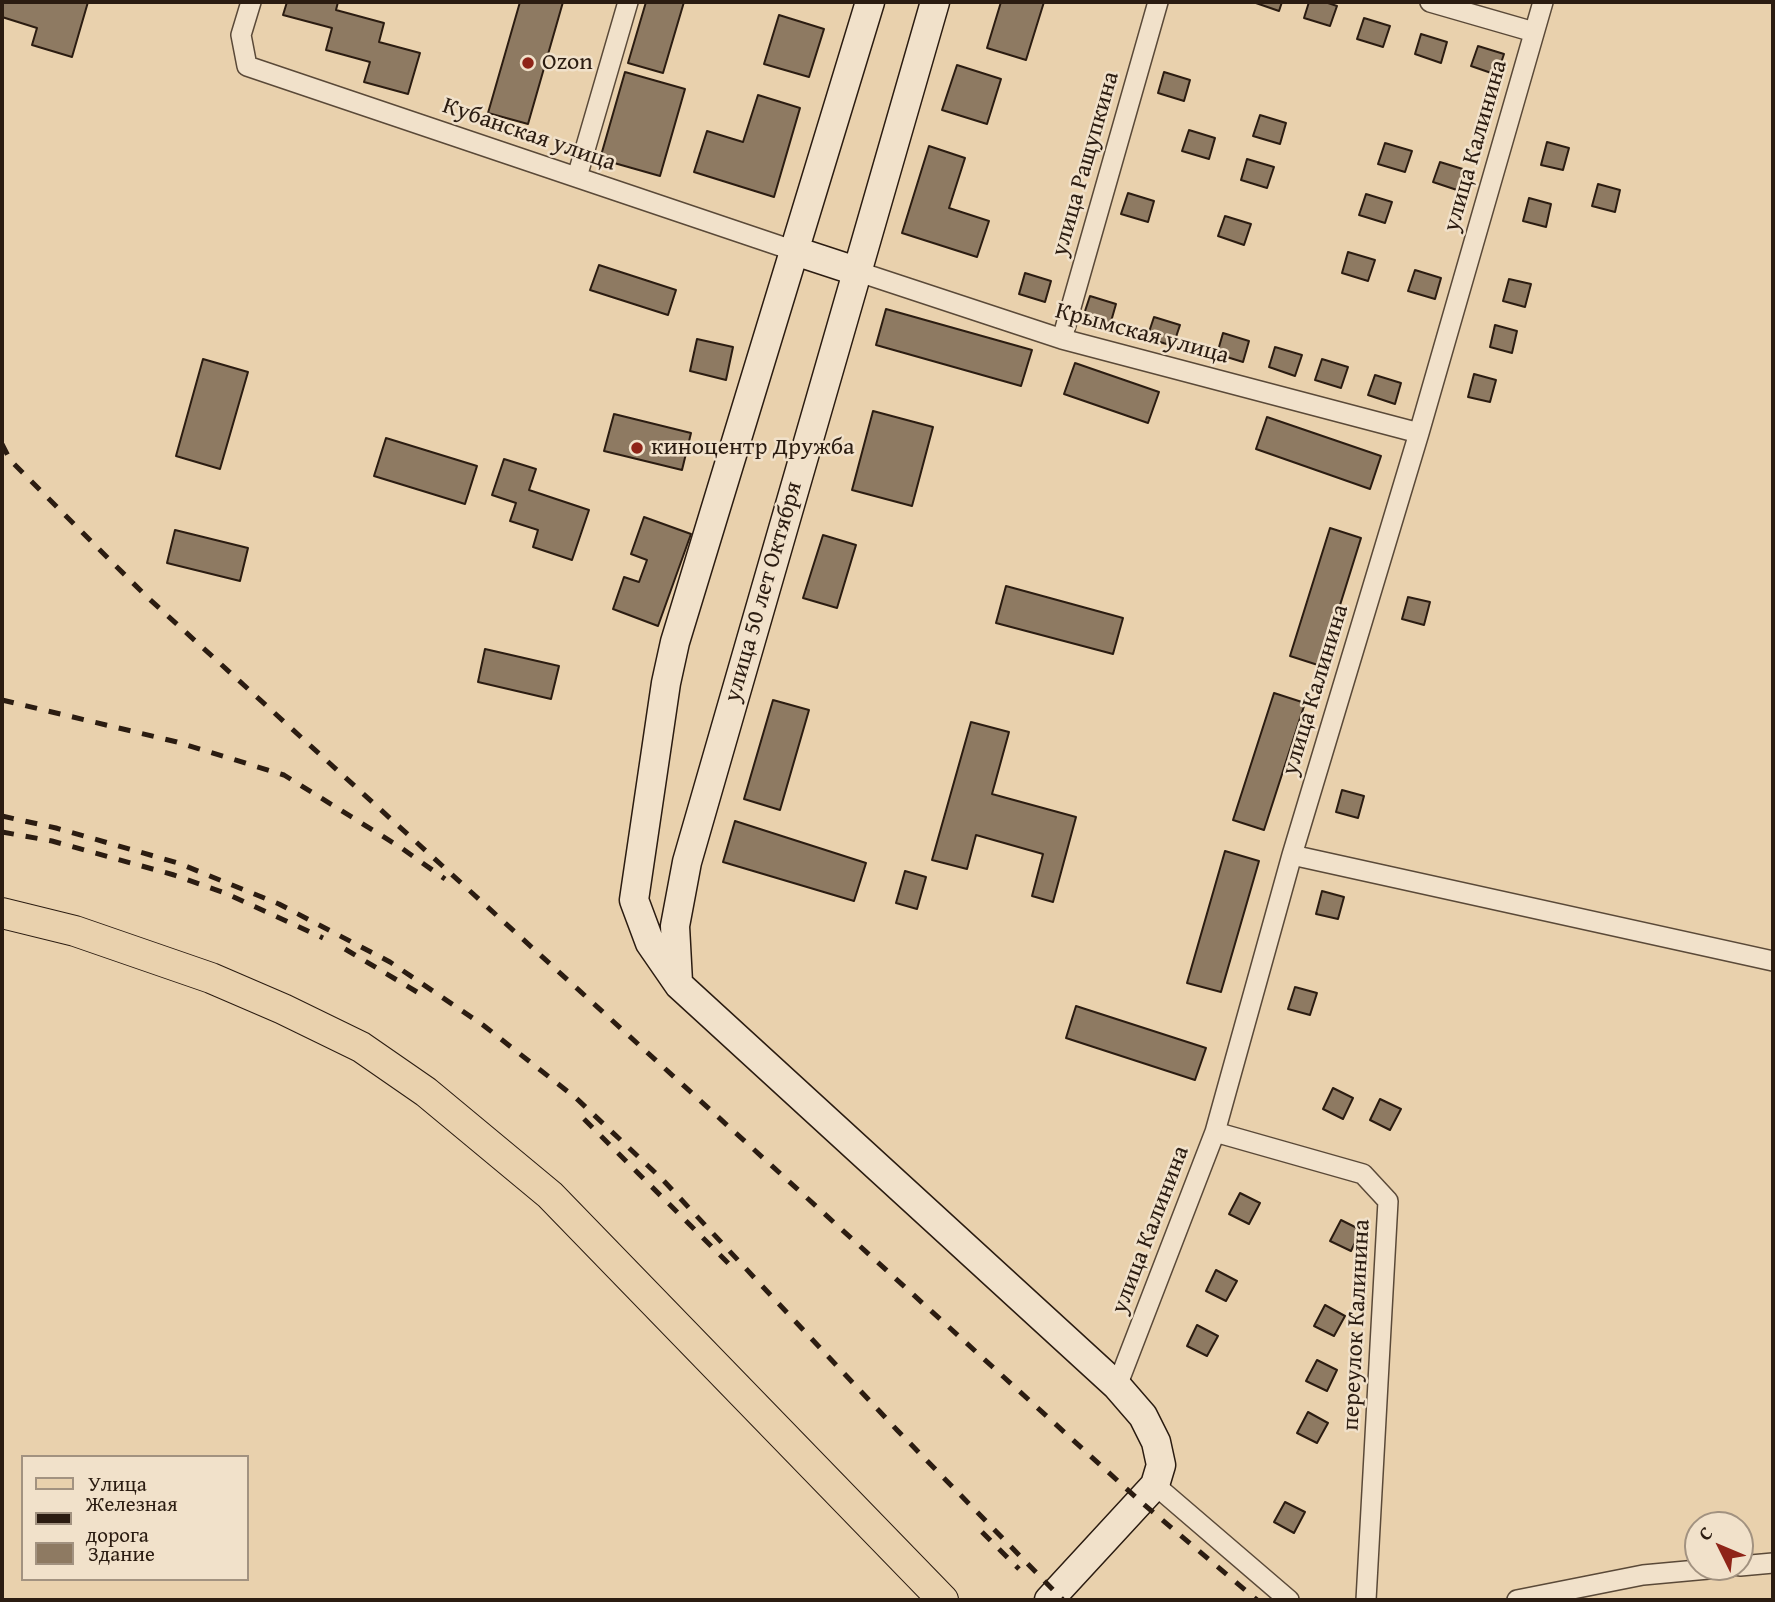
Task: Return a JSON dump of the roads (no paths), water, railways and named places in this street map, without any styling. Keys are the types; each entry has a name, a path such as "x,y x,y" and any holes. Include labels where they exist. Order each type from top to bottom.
{"main road":[{"path":"2,913 75,931 223,984 283,1009 361,1048 426,1092 550,1195 943,1600"}],"street":[{"name":"Кубанская улица","path":"251,2 241,35 247,66 795,251"},
{"path":"577,177 628,2"},
{"path":"870,2 675,642 666,683 634,900 650,943 678,985 1117,1386 1143,1416 1156,1442 1161,1465 1155,1485 1049,1600"},
{"name":"улица 50 лет Октября","path":"678,985 675,926 687,862 935,2"},
{"name":"улица Ращупкина","path":"1062,339 1158,2"},
{"path":"1430,2 1534,32"},
{"name":"улица Калинина","path":"1117,1386 1215,1132 1292,855 1419,433 1543,2"},
{"path":"795,251 856,271"},
{"name":"Крымская улица","path":"856,271 1062,339 1419,433"},
{"path":"1292,855 1773,961"},
{"name":"переулок Калинина","path":"1215,1132 1363,1174 1388,1201 1366,1600"},
{"path":"1155,1485 1289,1600"},
{"path":"1754,1565 1773,1563"},
{"path":"1517,1600 1643,1575 1684,1571"}],"railway":[{"path":"2,444 10,460 146,596 1141,1502 1257,1600"},
{"path":"2,700 177,742 284,775 400,847 445,879"},
{"path":"2,816 56,828 178,863 279,904 390,962 483,1025 576,1098 662,1179 897,1430 1063,1600"},
{"path":"2,832 52,841 174,875 225,893 323,938"},
{"path":"345,949 417,992"},
{"path":"584,1119 732,1267"},
{"path":"982,1532 1019,1569"}],"place":[{"name":"Ozon","path":"528,63"},
{"name":"киноцентр Дружба","path":"637,448"}]}
